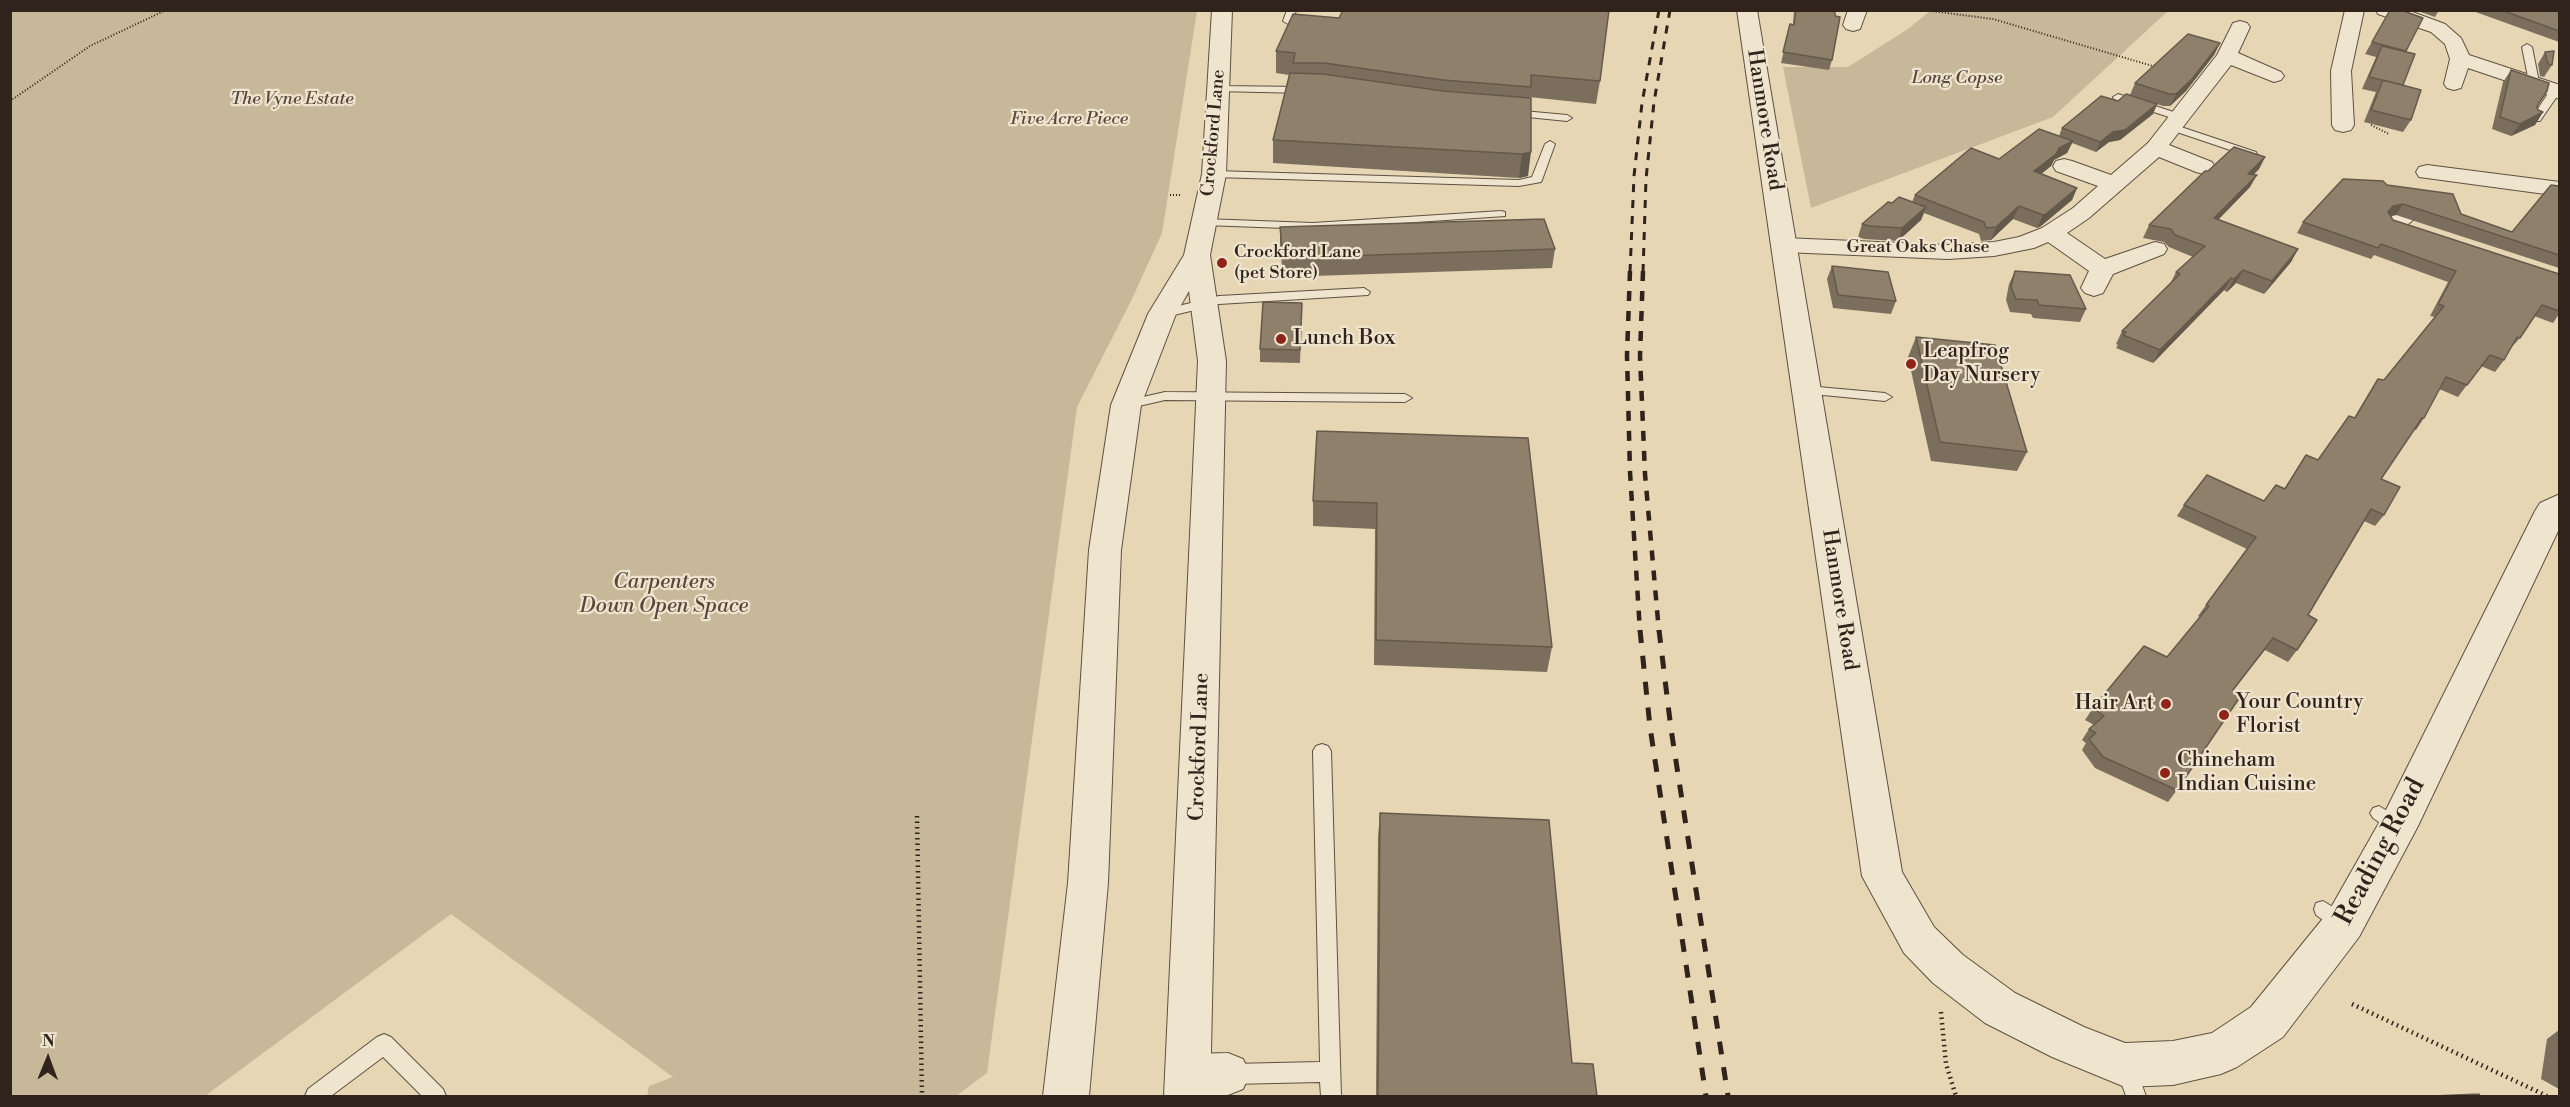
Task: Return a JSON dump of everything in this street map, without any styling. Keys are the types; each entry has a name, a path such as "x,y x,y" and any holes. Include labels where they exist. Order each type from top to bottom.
{"street":[{"name":"Crockford Lane","path":"1201,1082 1212,361 1201,239 1214,174 1220,89 1222,10"},
{"name":"Hanmore Road","path":"1747,10 1882,876 1919,940 1948,969 2000,1008 2068,1042 2130,1081"},
{"path":"2355,10 2342,71 2342,120 2368,124"},
{"path":"2385,10 2414,14 2438,28 2454,42 2460,59 2454,84"},
{"name":"Great Oaks Chase","path":"1784,245 1948,252 1994,249 2025,243 2051,233 2081,213 2156,148 2227,56 2240,27"},
{"path":"2227,56 2274,76"},
{"path":"2460,59 2534,82 2557,92"},
{"path":"2156,148 2204,167"},
{"path":"2064,166 2114,184"},
{"path":"2427,172 2559,189"},
{"path":"2051,233 2098,279 2155,249"},
{"name":"Crockford Lane","path":"1066,1096 1088,884 1105,550 1126,405 1162,314 1201,239"},
{"name":"Reading Road","path":"2130,1081 2173,1063 2221,1052 2267,1022 2333,916 2388,820 2557,510"}],"lane":[{"path":"1288,21 1292,10"},
{"path":"2527,47 2534,82"},
{"path":"1220,89 1312,90"},
{"path":"2536,119 2557,92"},
{"path":"2118,98 2263,157"},
{"path":"1499,112 1567,118"},
{"path":"1214,174 1526,183 1533,182 1540,176 1550,144"},
{"path":"1201,239 1313,226 1501,214"},
{"path":"1162,314 1219,300 1364,292"},
{"path":"1807,390 1885,397"},
{"path":"1126,405 1166,396 1405,398"},
{"path":"1322,751 1331,1096"},
{"path":"315,1096 384,1044 436,1096"},
{"path":"1201,1082 1331,1072"}],"path":[{"path":"10,101 90,46 166,10"},
{"path":"1924,10 1993,20 2207,82"},
{"path":"2368,124 2389,134"},
{"path":"917,816 922,1096"},
{"path":"1939,1001 1946,1064 1956,1096"},
{"path":"2352,1004 2547,1096"}],"green space":[{"name":"Carpenters Down Open Space","path":"10,11 1197,11 1162,233 1131,301 1077,407 987,1073 956,1096 647,1096 649,1086 673,1077 451,914 205,1096 11,1096"},
{"name":"Long Copse","path":"1930,11 2168,11 2053,117 1811,208 1783,67 1848,67 1908,29"}],"building":[{"path":"1343,10 1609,10 1600,81 1531,75 1531,87 1443,80 1324,63 1293,63 1295,53 1276,51 1293,14 1339,18"},
{"path":"1796,10 1835,10 1835,16 1840,17 1832,60 1783,52 1790,24 1794,25"},
{"path":"2390,10 2401,10 2423,18 2406,51 2372,42"},
{"path":"2501,10 2559,10 2559,31"},
{"path":"2188,34 2220,43 2192,79 2176,94 2169,94 2135,83"},
{"path":"2382,46 2415,54 2403,85 2369,77"},
{"path":"2554,51 2552,65 2548,64 2545,52"},
{"path":"2511,70 2549,83 2547,91 2537,106 2538,110 2543,112 2520,124 2500,117"},
{"path":"1290,73 1323,74 1443,91 1531,98 1531,152 1522,154 1273,140"},
{"path":"2383,80 2421,90 2411,120 2371,110"},
{"path":"2126,94 2157,104 2125,130 2113,132 2100,142 2062,128 2101,96 2118,101"},
{"path":"2039,129 2073,141 2059,148 2056,154 2034,171 2077,188 2046,214 2043,215 2019,206 1996,227 1986,228 1984,222 1915,195 1971,148 1999,159"},
{"path":"2234,147 2265,157 2248,174 2257,175 2214,218 2298,249 2272,281 2243,270 2234,279 2231,278 2160,350 2123,335 2126,332 2122,331 2180,274 2176,272 2205,246 2175,235 2171,229 2149,225 2205,171 2208,171"},
{"path":"2343,179 2383,181 2387,185 2453,194 2461,214 2512,232 2551,185 2559,186 2559,255 2403,204 2393,206 2388,212 2393,220 2559,274 2559,311 2542,305 2520,338 2517,337 2504,360 2490,355 2467,385 2446,377 2424,418 2381,479 2400,487 2384,515 2371,509 2308,615 2317,620 2297,650 2273,638 2233,690 2242,694 2177,790 2103,757 2089,739 2096,733 2089,729 2104,716 2093,708 2144,646 2167,657 2209,606 2206,605 2256,537 2184,505 2207,475 2264,501 2276,485 2285,489 2306,455 2318,460 2349,416 2355,418 2378,379 2384,380 2444,306 2438,304 2456,271 2381,244 2378,248 2303,222"},
{"path":"1899,197 1926,207 1902,228 1862,224 1888,202 1892,203"},
{"path":"1544,219 1555,249 1283,258 1280,227"},
{"path":"1832,266 1888,272 1896,301 1838,295"},
{"path":"2015,271 2070,275 2086,309 2039,305 2037,300 2016,299 2011,287"},
{"name":"Lunch Box","path":"1263,302 1302,303 1300,350 1260,349"},
{"path":"1916,337 1995,345 2027,452 1940,442"},
{"path":"1317,431 1528,438 1552,647 1376,640 1377,503 1313,501"},
{"path":"1380,813 1549,820 1572,1063 1593,1064 1597,1096 1378,1096"},
{"path":"2479,1094 2480,1096 2434,1096"}],"railway":[{"path":"1630,272 1634,176 1642,103 1659,10"},
{"path":"1643,272 1646,179 1654,102 1670,10"},
{"path":"1630,271 1627,355 1630,472 1640,632"},
{"path":"1643,271 1640,356 1645,474 1659,632"},
{"path":"1640,630 1650,727 1706,1096"},
{"path":"1659,630 1671,729 1728,1096"}],"place":[{"name":"Crockford Lane (pet Store)","path":"1222,263"},
{"name":"Lunch Box","path":"1281,339"},
{"name":"Leapfrog Day Nursery","path":"1911,364"},
{"name":"Hair Art","path":"2166,704"},
{"name":"Your Country Florist","path":"2224,715"},
{"name":"Chineham Indian Cuisine","path":"2165,773"}],"park label":[{"name":"The Vyne Estate","path":"292,100"},
{"name":"Five Acre Piece","path":"1069,120"}]}
